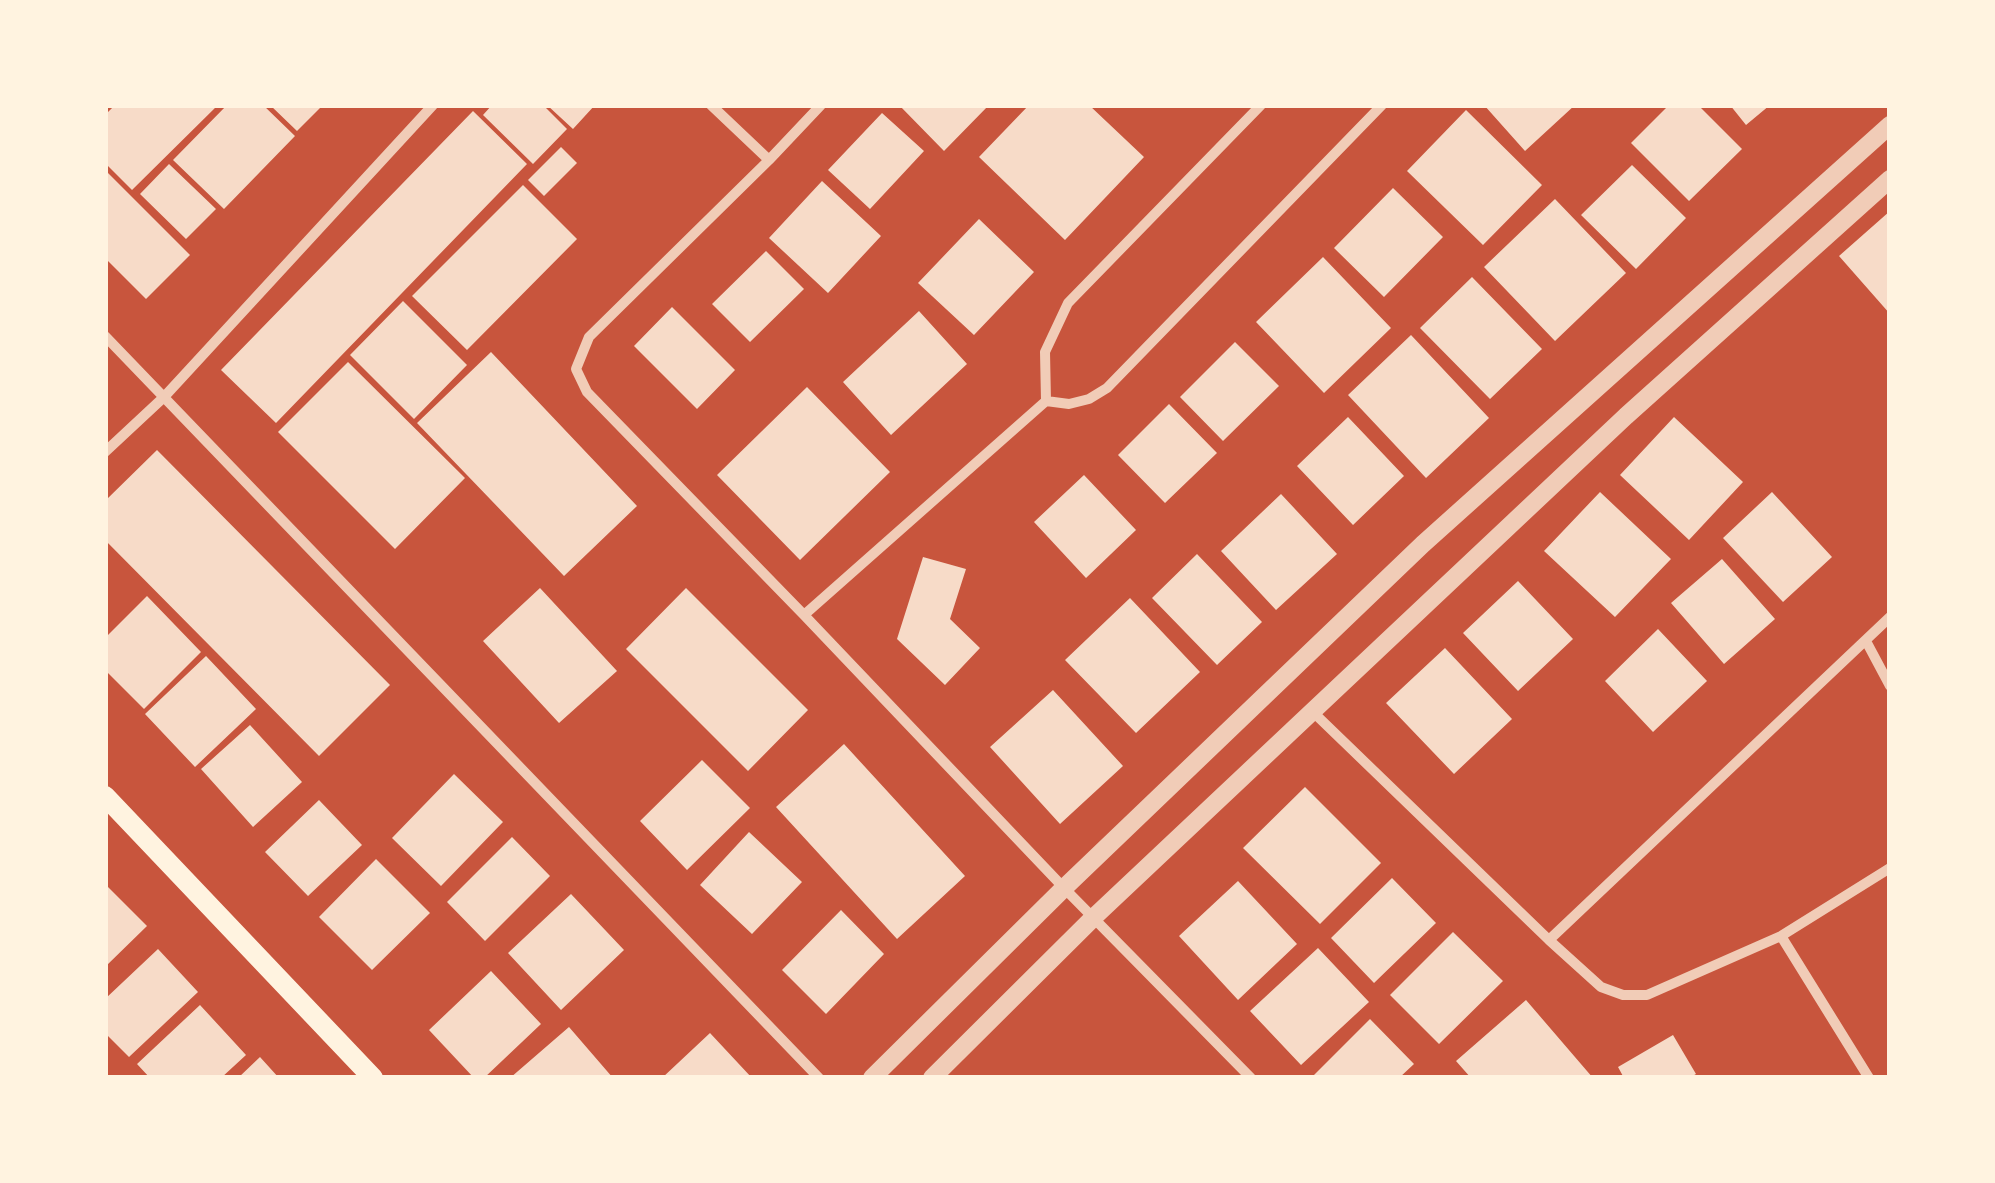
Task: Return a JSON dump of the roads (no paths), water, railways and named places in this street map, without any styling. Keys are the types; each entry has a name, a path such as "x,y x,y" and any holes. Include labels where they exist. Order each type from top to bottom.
{"main road":[{"path":"105,796 374,1078"}],"street":[{"path":"105,452 164,397 433,105"},
{"path":"711,105 769,160"},
{"path":"820,105 589,337 576,370 587,392 1252,1078"},
{"path":"1046,401 1045,352 1068,303 1261,105"},
{"path":"804,615 1046,401 1070,404 1107,388 1382,105"},
{"path":"872,1078 1423,544 1890,125"},
{"path":"932,1078 1093,918 1626,416 1890,179"},
{"path":"105,336 819,1078"},
{"path":"1549,940 1890,617"},
{"path":"1866,641 1890,686"},
{"path":"1314,712 1601,988 1623,996 1647,995 1781,936 1890,868"},
{"path":"1781,936 1868,1078"}]}
